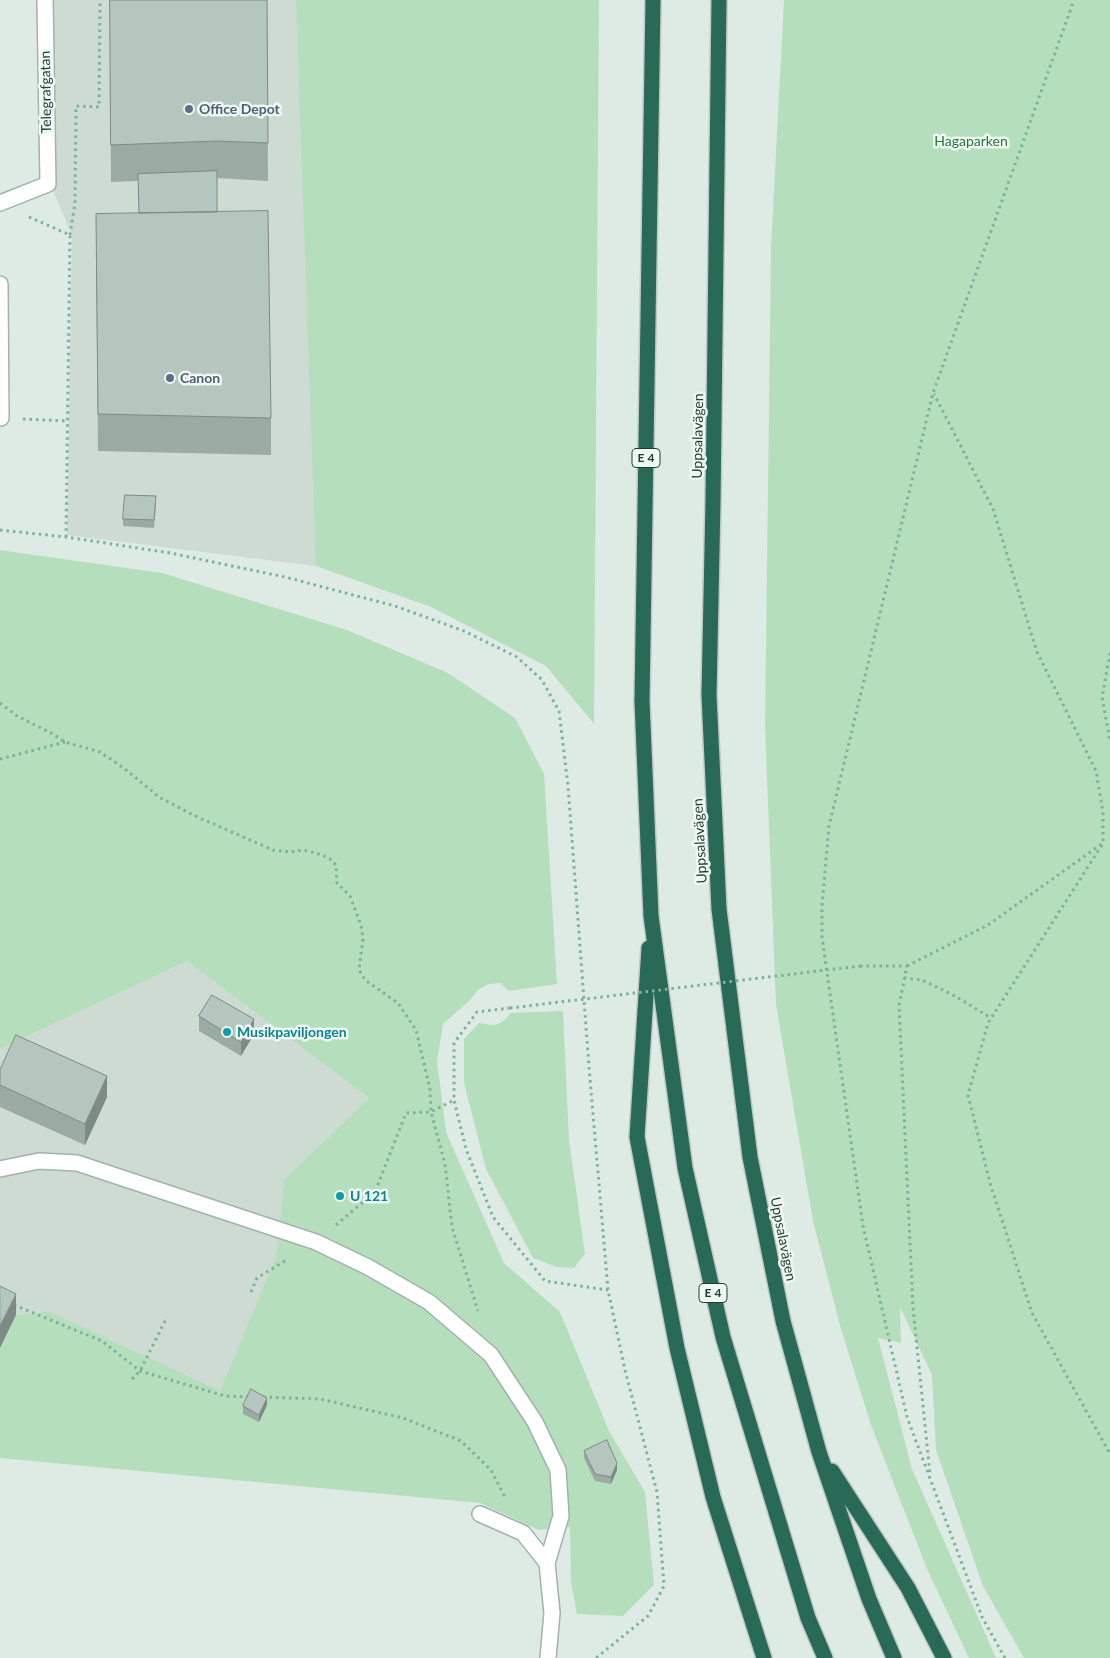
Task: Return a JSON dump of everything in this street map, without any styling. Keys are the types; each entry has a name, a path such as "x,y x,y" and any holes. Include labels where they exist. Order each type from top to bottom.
{"highway":[{"name":"E 4","path":"653,0 642,701 651,916 685,1168 723,1337 808,1618 825,1658"},
{"name":"Uppsalavägen","path":"720,0 709,695 719,909 750,1157 783,1321 819,1452 869,1600 894,1658"},
{"path":"651,916 637,1137 678,1348 713,1497 764,1658"},
{"path":"819,1452 908,1588 944,1658"}],"street":[{"name":"Telegrafgatan","path":"0,203 48,184 45,0"},
{"path":"0,284 1,418"},
{"path":"0,1169 39,1161 77,1163 316,1242 368,1267 429,1302 491,1355 535,1422 558,1470 561,1516 547,1563 552,1612 548,1658"},
{"path":"480,1514 523,1533 547,1563"}],"path":[{"path":"66,537 70,235 75,203 76,106 98,107 100,0"},
{"path":"1005,1658 982,1617 907,1417 863,1226 822,937 822,906 829,826 933,393 1074,0"},
{"path":"26,215 70,235"},
{"path":"933,393 993,508 1037,652 1096,771 1103,812 1102,843 988,1023 968,1095 990,1183 1032,1313 1110,1454"},
{"path":"1,418 67,421"},
{"path":"0,530 66,537 170,553 285,577 395,606 464,631 517,657 542,680 559,711 568,786 608,1290 625,1370 657,1492 664,1586 648,1616 596,1658"},
{"path":"1110,653 1102,697 1110,742"},
{"path":"0,703 18,716 52,733 65,742 100,752 125,769 159,797 193,815 273,850 316,852 329,858 336,865 337,883 350,896 361,925 363,939 359,970 365,980 398,1003 416,1030 430,1089 431,1112 445,1164 452,1227 480,1318"},
{"path":"0,759 65,742"},
{"path":"608,1290 544,1281 493,1217 466,1148 454,1100 454,1043 477,1012 860,966 907,966 988,925 1102,843"},
{"path":"907,966 899,1005 913,1308 931,1479"},
{"path":"904,978 922,980 955,996 991,1018"},
{"path":"250,1292 257,1278 316,1242 375,1192 406,1113 431,1112 454,1100"},
{"path":"7,1301 102,1342 140,1372 226,1396 320,1399 403,1418 453,1438 461,1442 491,1470 523,1533"},
{"path":"132,1379 140,1372 167,1317"}],"shaded area":[{"path":"48,0 296,0 314,355 316,566 67,535 72,235 51,186"},
{"path":"187,961 369,1098 284,1180 276,1257 220,1392 50,1312 0,1348 0,1049"}],"green space":[{"path":"296,0 599,0 594,724 546,666 431,607 316,566"},
{"name":"Hagaparken","path":"784,0 1110,0 1110,1658 1024,1658 983,1586 936,1450 932,1375 900,1307 901,1343 878,1338 912,1469 996,1658 969,1658 927,1569 871,1425 841,1329 813,1221 776,1004 765,728 771,248"},
{"path":"0,550 162,573 347,630 448,673 515,718 544,774 557,984 509,991 500,983 488,984 478,990 469,1001 443,1024 437,1061 446,1132 504,1263 560,1312 609,1431 645,1492 654,1585 623,1616 577,1614 571,1582 570,1527 539,1530 480,1503 0,1458 0,1348 16,1315 50,1312 220,1391 276,1257 284,1180 369,1098 187,961 0,1049"},
{"path":"563,1011 569,1140 585,1254 574,1268 557,1267 533,1258 486,1169 464,1083 464,1039 479,1023 497,1024 511,1013"}],"building":[{"path":"110,0 267,0 268,143 217,141 111,145"},
{"path":"217,171 217,212 139,213 138,174"},
{"path":"268,211 271,418 98,414 96,214"},
{"path":"125,495 156,496 154,520 123,519"},
{"path":"212,995 254,1019 241,1042 199,1016"},
{"path":"16,1035 107,1076 85,1124 0,1085 0,1070"},
{"path":"0,1286 16,1294 0,1326"},
{"path":"251,1389 267,1398 259,1415 243,1406"},
{"path":"607,1440 617,1463 611,1477 595,1474 584,1451"}],"place":[{"name":"Office Depot","path":"189,109"},
{"name":"Canon","path":"170,378"},
{"name":"Musikpaviljongen","path":"227,1032"},
{"name":"U 121","path":"340,1196"}]}
